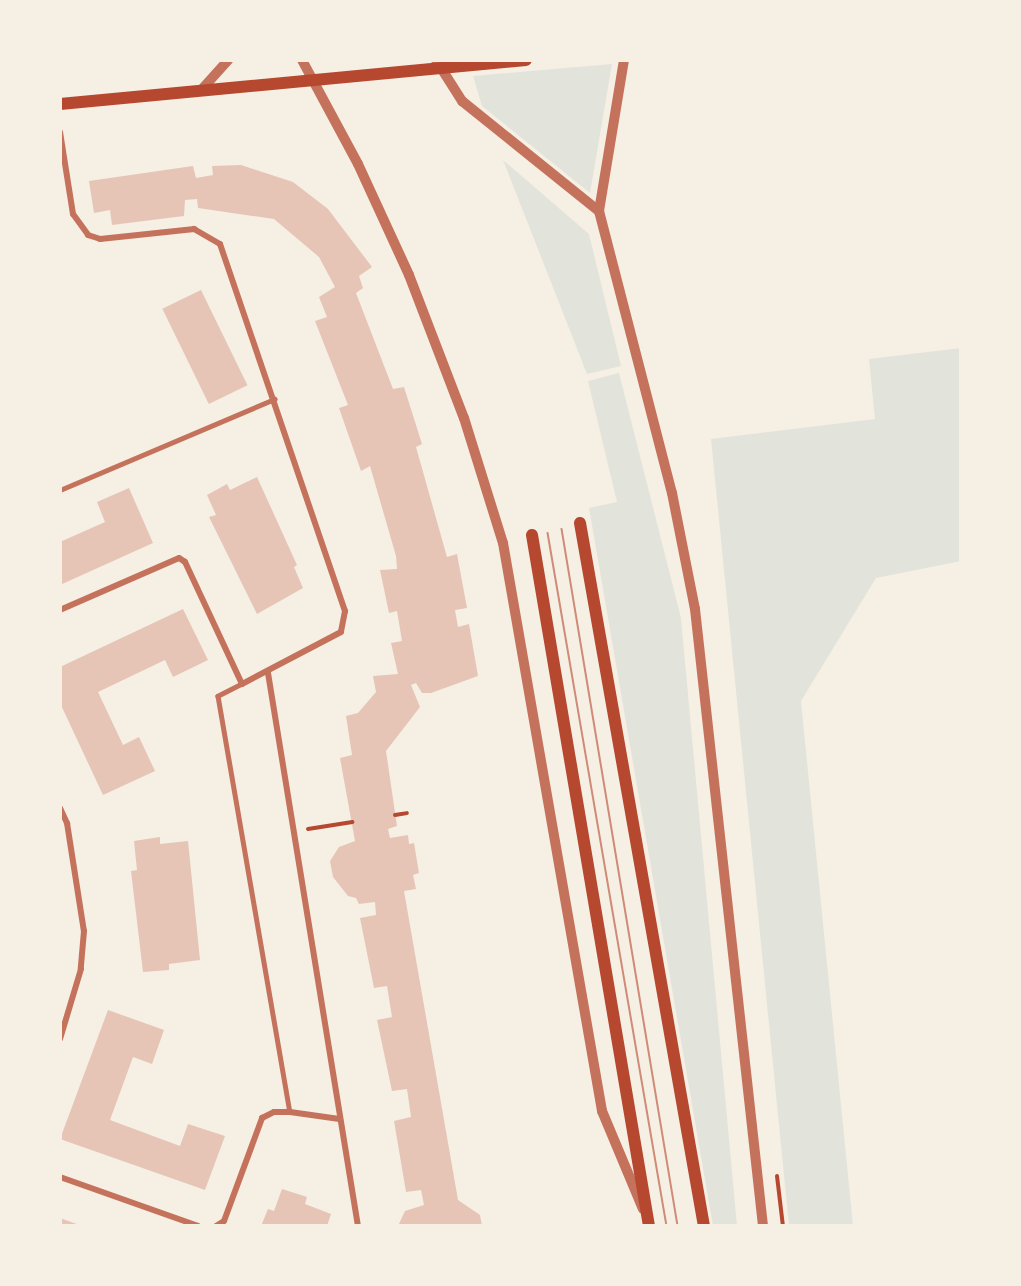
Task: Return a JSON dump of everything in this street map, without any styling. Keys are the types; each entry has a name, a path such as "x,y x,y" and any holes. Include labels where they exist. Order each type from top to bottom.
{"main road":[{"path":"60,104 439,64 526,60"},
{"path":"580,523 703,1220"},
{"path":"532,535 649,1225"}],"street":[{"path":"202,88 228,60"},
{"path":"302,60 314,78 409,275 464,418 503,543 602,1111 649,1225"},
{"path":"624,60 599,211 672,493 695,609 763,1226"},
{"path":"439,64 462,101 599,211"},
{"path":"60,132 73,214 88,235 100,239 194,230 220,244 345,611 341,632 268,673 242,684 185,562 179,558 60,610"},
{"path":"268,673 358,1226"},
{"path":"60,808 71,844 84,931 81,969 60,1039"},
{"path":"216,1226 224,1221 262,1118 274,1112 290,1112 340,1119"},
{"path":"60,1177 198,1226"}],"lane":[{"path":"60,490 274,399"},
{"path":"242,684 218,696 290,1112"}],"path":[{"path":"395,815 407,813"},
{"path":"292,831 352,822"},
{"path":"777,1176 783,1226"}],"shaded area":[{"path":"612,64 590,193 482,106 473,76"},
{"path":"503,160 589,234 621,366 587,374"},
{"path":"961,348 961,561 876,578 801,701 853,1226 789,1226 711,439 875,419 869,359"},
{"path":"619,373 681,618 737,1226 713,1226 589,508 617,502 588,381"}],"building":[{"path":"241,165 293,182 328,209 372,267 359,276 363,288 356,293 393,389 404,387 422,444 416,447 447,557 457,554 467,608 455,610 458,627 469,624 478,676 431,693 422,693 416,683 411,685 420,707 386,751 397,826 388,829 390,838 408,835 409,844 414,843 419,873 413,875 416,889 404,891 458,1200 480,1215 482,1226 398,1226 405,1211 424,1205 421,1190 406,1192 394,1121 411,1117 407,1089 392,1091 377,1020 392,1017 387,986 374,988 360,918 376,915 375,902 359,904 356,898 348,896 333,877 330,861 339,847 355,841 340,758 352,755 346,716 358,713 376,692 373,676 398,674 391,643 402,641 397,611 389,613 380,570 397,569 396,556 370,466 361,471 339,408 348,405 315,321 327,317 319,297 335,287 319,257 274,219 198,208 197,199 185,200 184,216 112,225 110,210 94,213 89,181 193,166 196,178 213,175 212,166"},
{"path":"201,290 247,385 209,404 162,309"},
{"path":"257,477 297,565 294,567 303,588 257,614 209,517 216,515 207,495 227,484 230,490"},
{"path":"129,488 153,543 60,585 60,542 105,522 97,502"},
{"path":"183,609 208,660 173,677 165,660 98,692 123,745 139,737 155,771 103,795 60,703 60,667"},
{"path":"160,837 160,844 188,841 200,960 169,964 169,970 143,972 131,871 137,870 134,841"},
{"path":"108,1010 164,1030 152,1064 133,1057 110,1120 180,1146 188,1124 225,1136 205,1190 60,1139"},
{"path":"282,1189 307,1197 305,1204 331,1214 327,1226 261,1226 268,1209 274,1211"},
{"path":"60,1218 82,1226 60,1226"}],"tram line":[{"path":"562,529 678,1226"},
{"path":"548,533 667,1226"}]}
